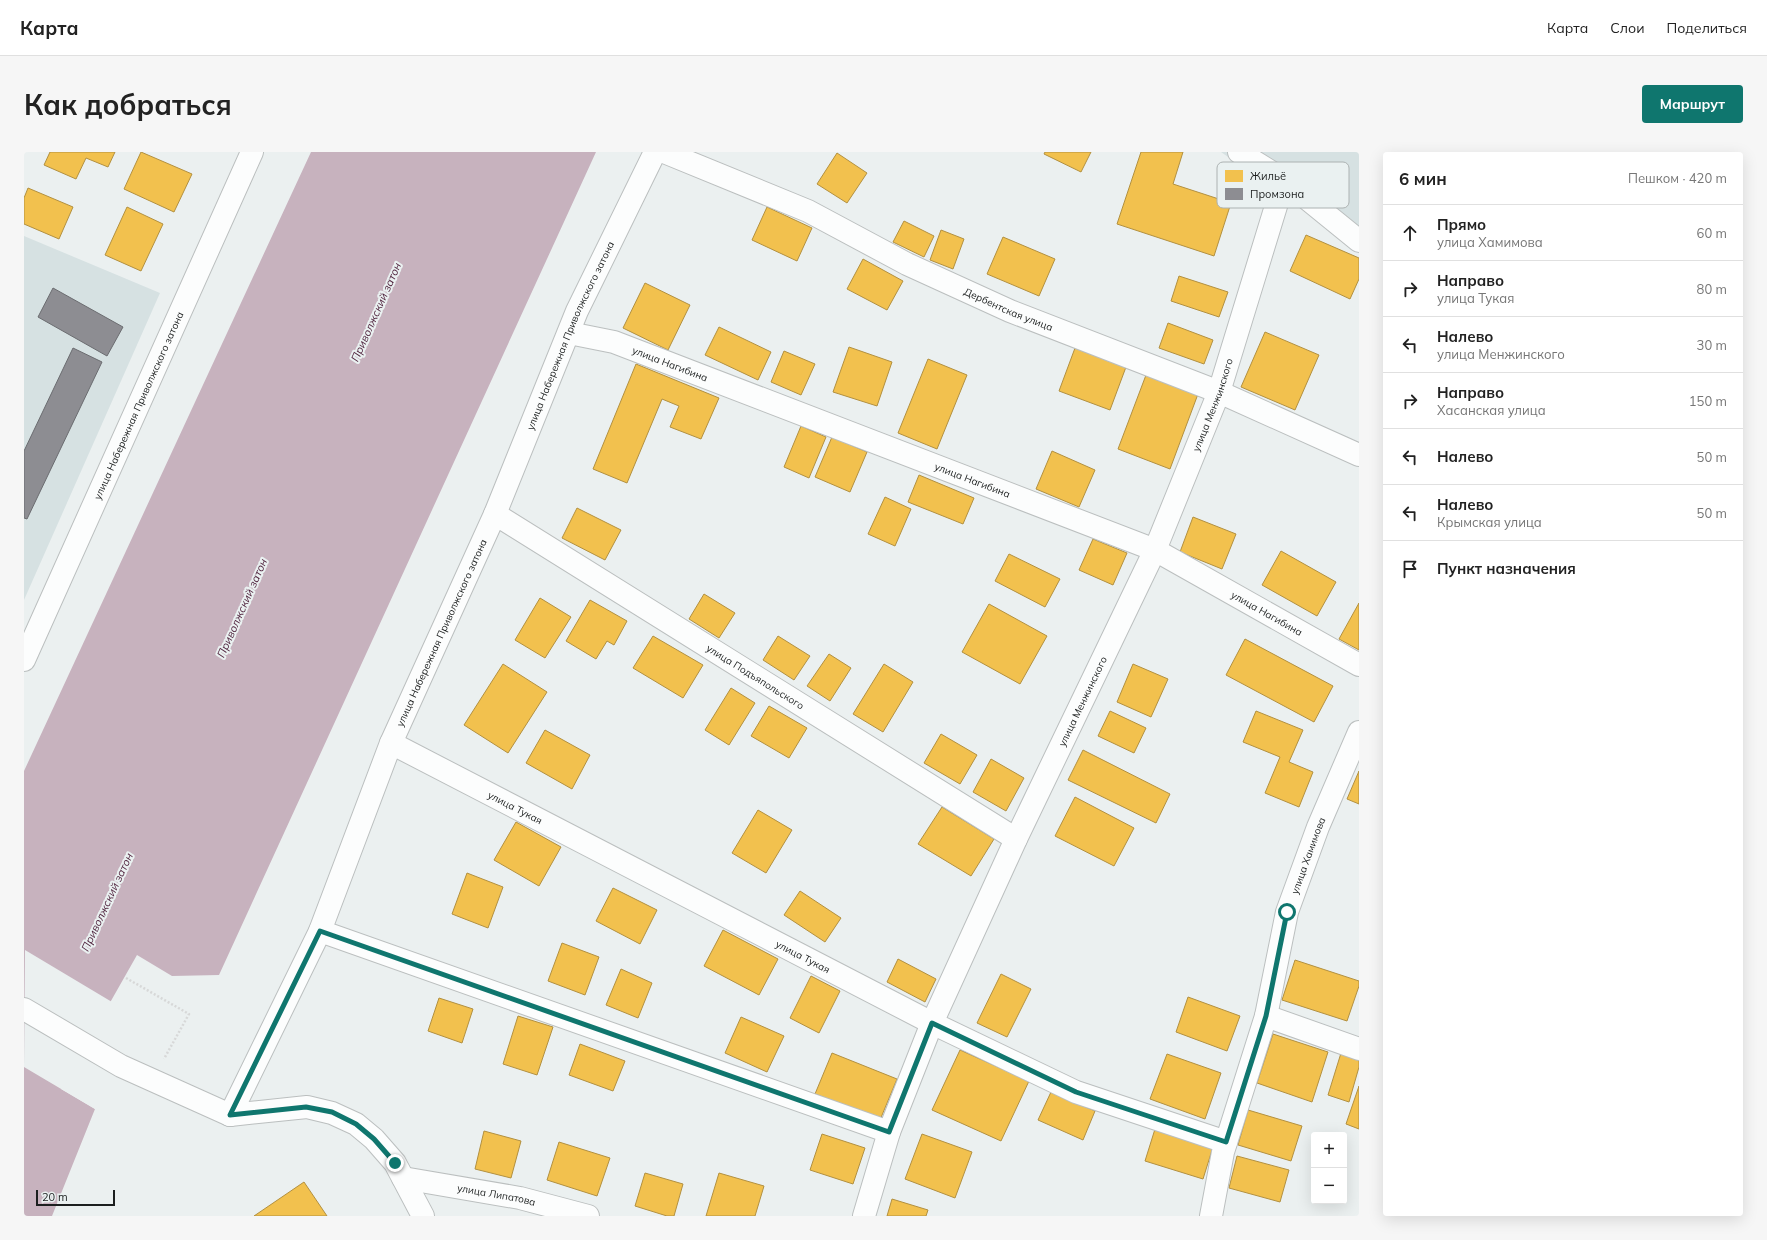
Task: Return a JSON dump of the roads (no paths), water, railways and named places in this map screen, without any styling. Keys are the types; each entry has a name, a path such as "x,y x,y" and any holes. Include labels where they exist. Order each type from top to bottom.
{"street":[{"name":"улица Набережная Приволжского затона","path":"24,660 252,152"},
{"name":"улица Набережная Приволжского затона","path":"230,1115 320,931 391,743 495,514 570,333 577,311 655,152"},
{"name":"Дербентская улица","path":"664,152 808,211 907,264 1010,311 1219,392 1359,455"},
{"path":"1239,152 1255,162"},
{"name":"улица Менжинского","path":"864,1216 889,1132 932,1023 1016,839 1155,550 1219,392 1275,208"},
{"path":"1318,208 1359,241"},
{"name":"улица Нагибина","path":"570,333 614,342 1155,550 1359,665"},
{"name":"улица Подъяпольского","path":"495,514 1016,839"},
{"name":"улица Хамимова","path":"1211,1216 1226,1142 1266,1016 1287,912 1318,827 1359,732"},
{"name":"улица Тукая","path":"391,743 932,1023 1076,1092 1226,1142"},
{"path":"320,931 889,1132"},
{"path":"24,1009 121,1066 230,1115 306,1107 332,1112 356,1124 374,1139 395,1163 423,1216"},
{"path":"1266,1016 1359,1049"},
{"name":"улица Липатова","path":"403,1178 520,1198 588,1216"}],"water":[{"name":"Приволжский затон","path":"311,152 596,152 219,975 172,976 137,955 61,1089 95,1109 52,1216 24,1216 24,771"}]}
